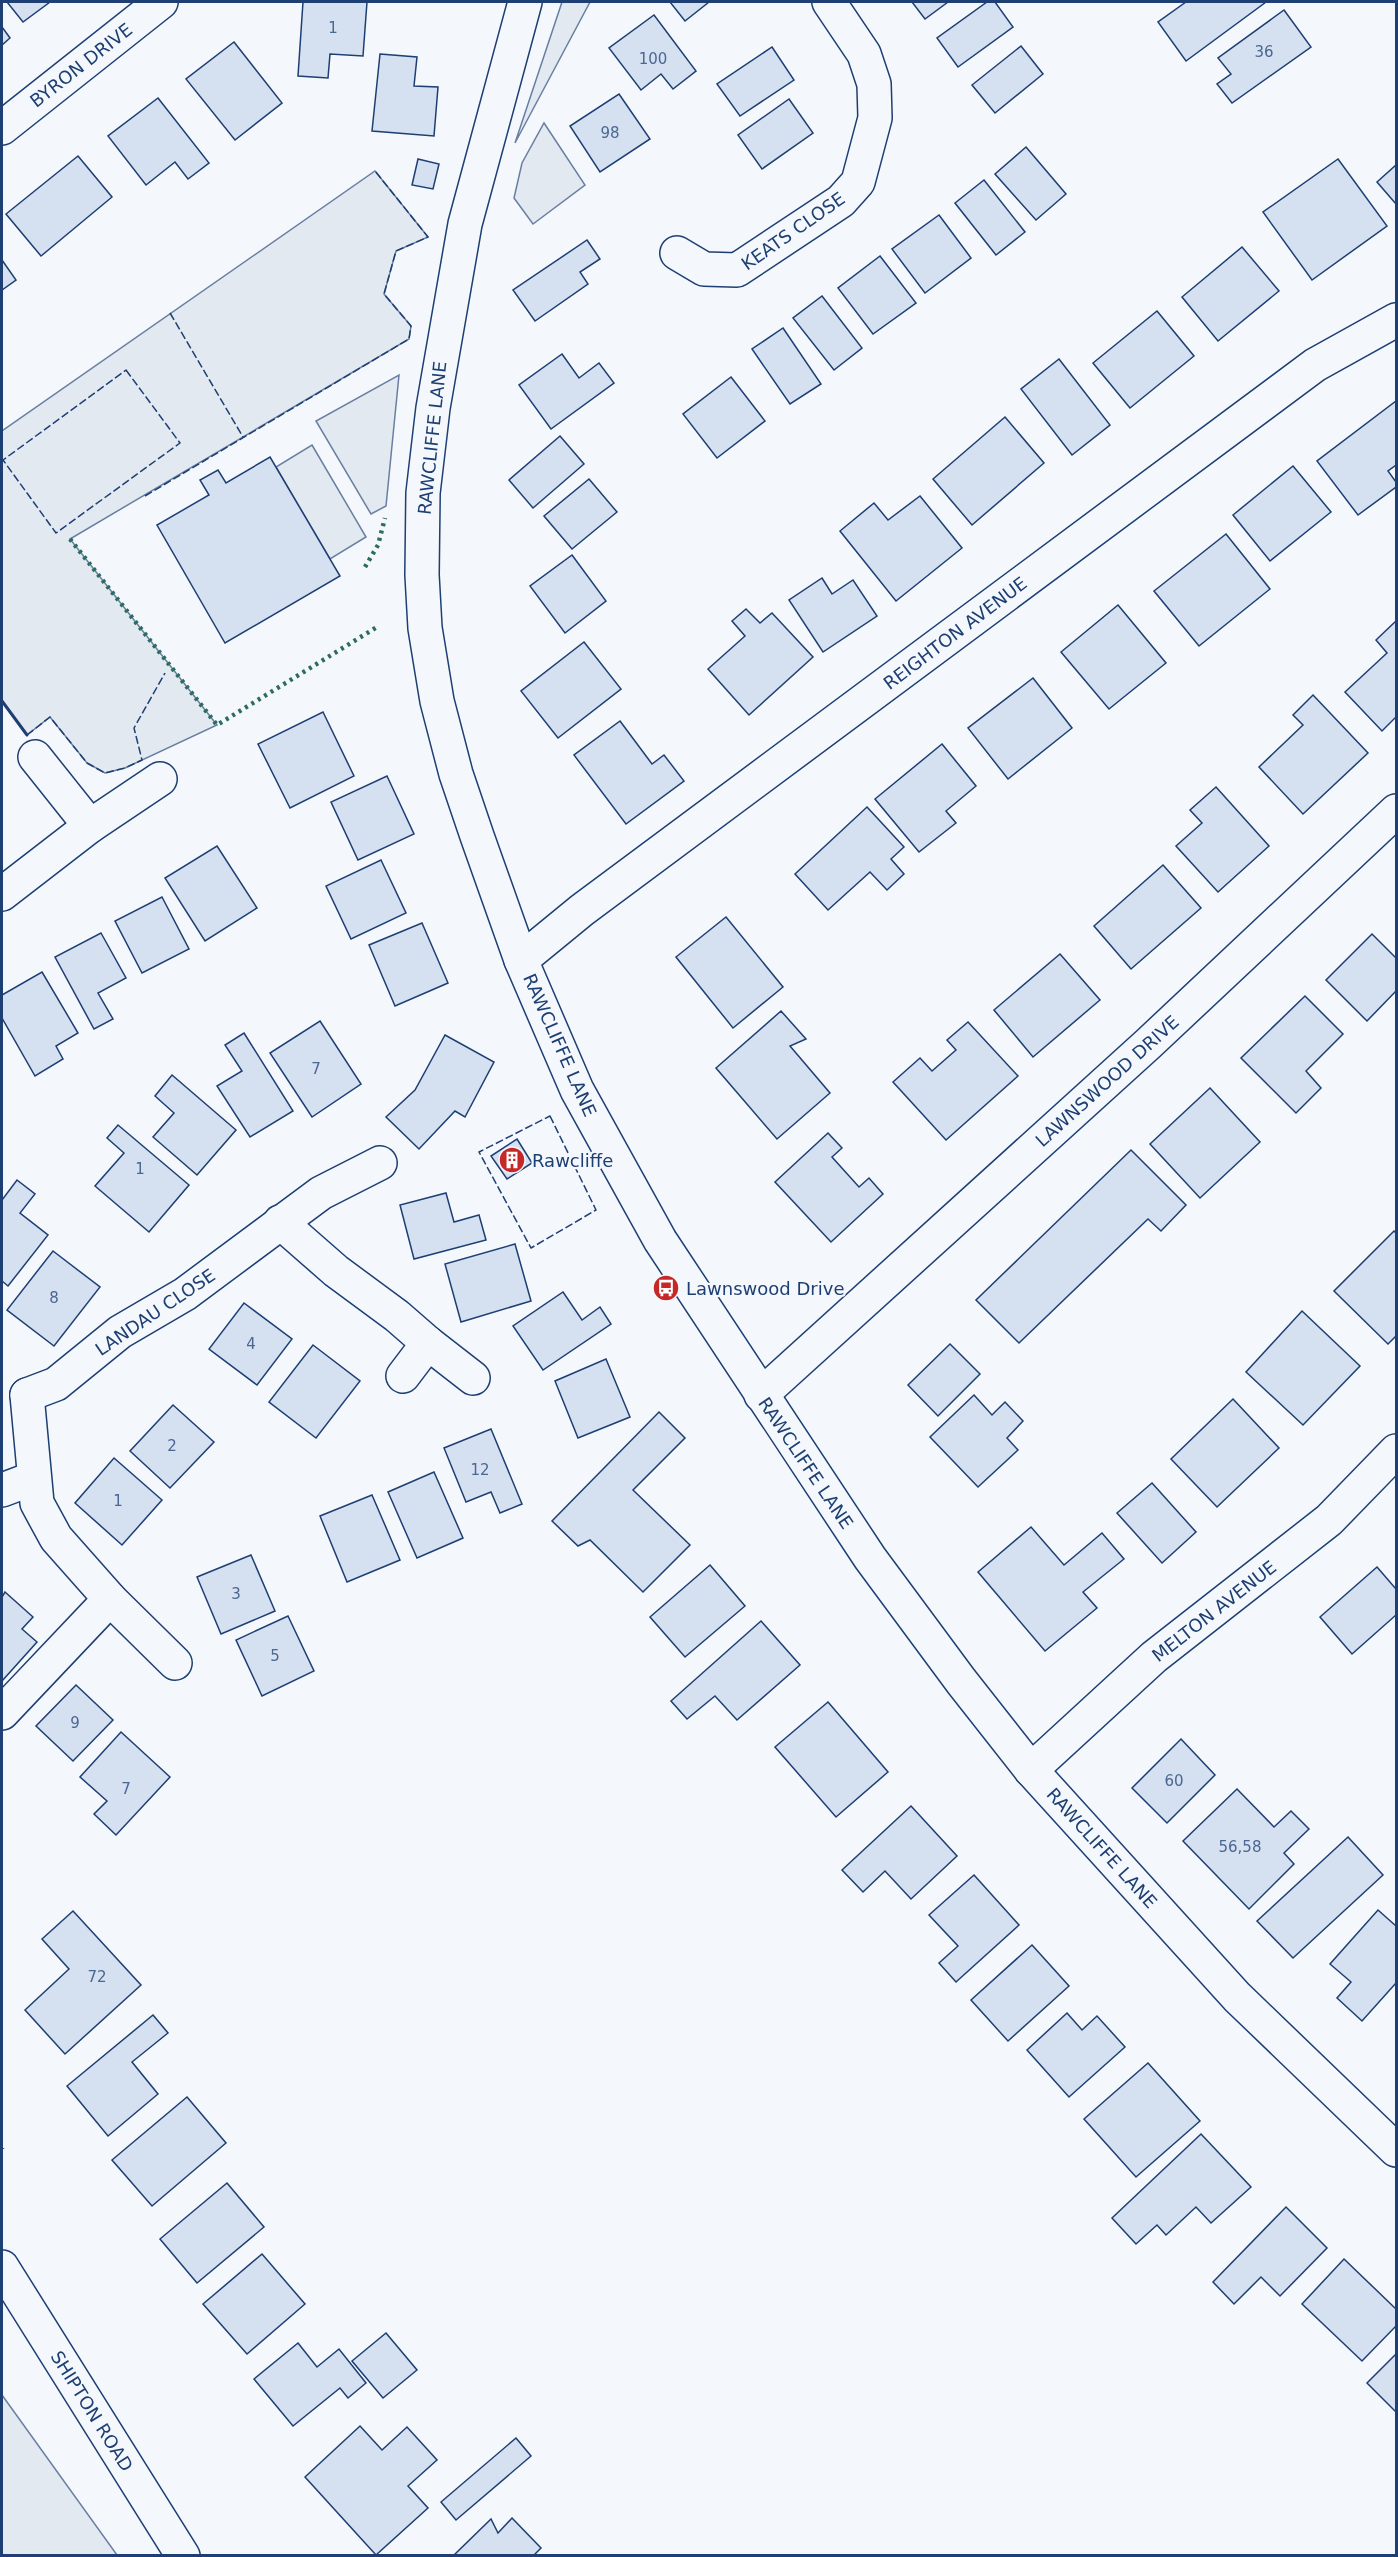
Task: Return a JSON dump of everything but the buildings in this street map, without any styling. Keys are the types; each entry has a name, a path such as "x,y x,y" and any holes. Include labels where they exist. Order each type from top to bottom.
{"street":[{"name":"BYRON DRIVE","path":"2,128 161,2"},
{"name":"KEATS CLOSE","path":"677,253 704,269 737,270 841,201 858,182 875,118 874,84 864,54 829,2"},
{"name":"RAWCLIFFE LANE","path":"518,4 465,224 432,408 423,493 422,575 425,628 437,701 477,836 521,960 576,1090 660,1240 870,1558 961,1681 1031,1770 1237,1997 1396,2150"},
{"name":"REIGHTON AVENUE","path":"521,960 582,910 1315,365 1396,320"},
{"path":"35,757 90,826"},
{"path":"2,894 90,826 160,779"},
{"name":"LAWNSWOOD DRIVE","path":"761,1395 1149,1044 1396,811"},
{"name":"LANDAU CLOSE","path":"14,1393 56,1384 120,1332 185,1294 321,1193 380,1163"},
{"path":"280,1222 336,1271 397,1316 473,1378"},
{"path":"403,1376 428,1343"},
{"path":"14,1393 34,1478 37,1503 56,1538 110,1599 175,1663"},
{"name":"MELTON AVENUE","path":"1031,1770 1154,1657 1329,1520 1396,1451"},
{"path":"2,1490 34,1478"},
{"path":"2,1713 110,1599"},
{"name":"SHIPTON ROAD","path":"2,2267 183,2556"}],"shaded area":[{"path":"562,2 590,2 515,143"},
{"path":"544,123 585,185 533,224 514,198 522,163"},
{"path":"375,171 428,237 396,251 384,294 411,326 409,339 70,539 217,725 125,768 105,773 87,763 50,717 27,735 2,701 2,431"},
{"path":"399,375 386,506 371,514 316,421"},
{"path":"312,445 366,537 330,559 276,467"},
{"path":"2,2395 117,2555 2,2555"}],"hedge":[{"path":"365,567 378,545 385,518"},
{"path":"70,539 217,725 377,627"}],"fence":[{"path":"145,496 409,339 411,326 384,294 396,251 428,237 375,171"},
{"path":"170,313 243,437"},
{"path":"126,370 180,443 56,533 3,460 126,370"},
{"path":"27,735 50,717 87,763 105,773 125,768 142,760 134,728 165,673"},
{"path":"550,1116 596,1210 531,1248 479,1152 550,1116"}],"wall":[{"path":"2,701 27,735"}],"place":[{"name":"Rawcliffe","path":"512,1160"},
{"name":"Lawnswood Drive","path":"666,1288"}]}
